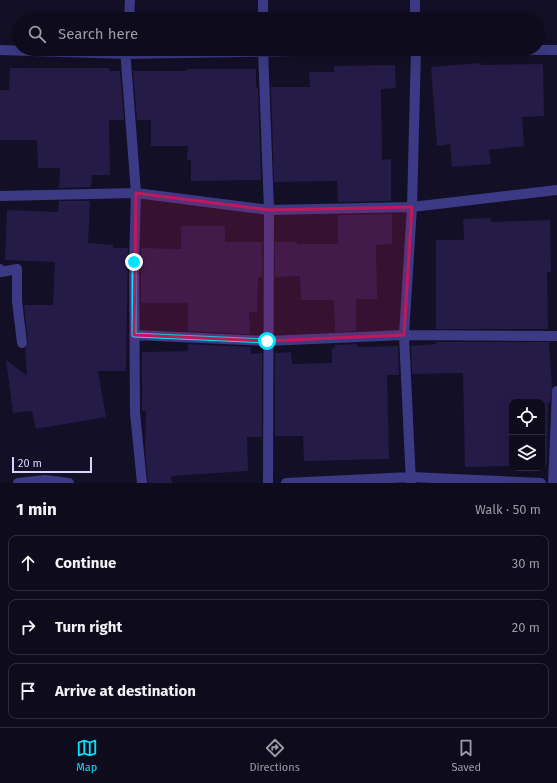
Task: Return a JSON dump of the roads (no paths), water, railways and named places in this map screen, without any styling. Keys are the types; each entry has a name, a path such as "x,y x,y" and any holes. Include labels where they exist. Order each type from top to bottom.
{"street":[{"path":"129,12 130,0"},
{"path":"263,0 263,12"},
{"path":"415,0 415,12"},
{"path":"0,50 12,50"},
{"path":"545,50 557,50"},
{"path":"125,56 136,193 134,335 135,413 142,483"},
{"path":"263,56 269,210 267,341 268,483"},
{"path":"411,480 404,335 412,207 415,56"},
{"path":"0,196 136,193 269,210 412,207 557,190"},
{"path":"0,269 0,272 17,269 17,301 22,343"},
{"path":"134,335 267,341 404,335 557,336"},
{"path":"553,483 557,391"},
{"path":"18,483 45,480 70,483"},
{"path":"286,483 411,480 541,483"}]}
